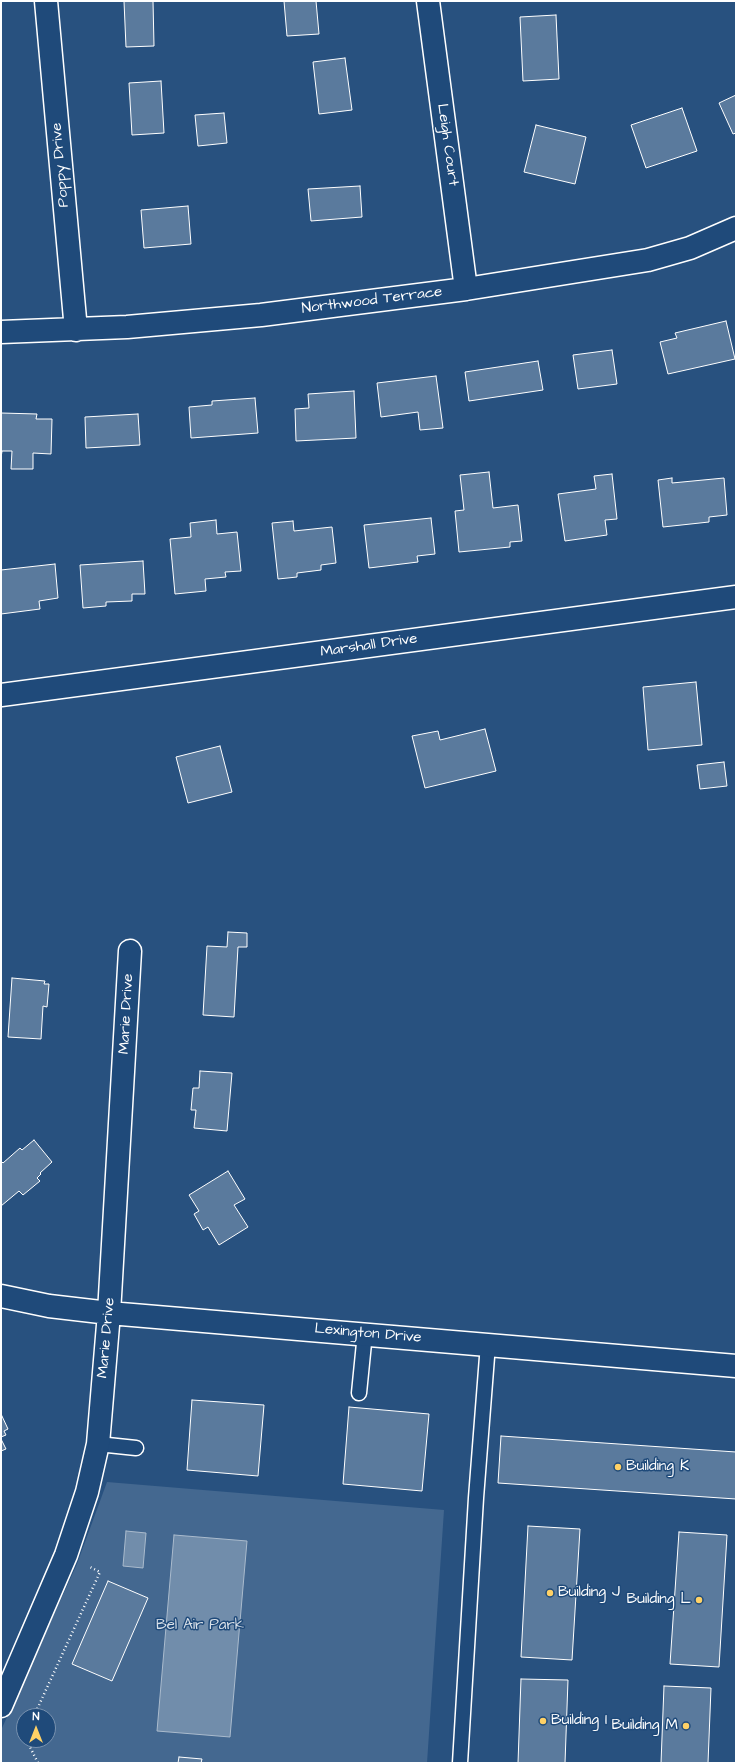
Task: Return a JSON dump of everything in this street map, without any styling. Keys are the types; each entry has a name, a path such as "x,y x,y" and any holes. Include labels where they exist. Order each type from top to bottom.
{"street":[{"name":"Poppy Drive","path":"46,1 76,330"},
{"name":"Leigh Court","path":"428,1 466,289"},
{"name":"Northwood Terrace","path":"1,332 76,330 261,315 466,289 656,258 690,248 736,228"},
{"name":"Marshall Drive","path":"1,695 736,597"},
{"name":"Marie Drive","path":"1,1706 66,1555 87,1492 98,1444 109,1313 130,951"},
{"name":"Lexington Drive","path":"1,1296 49,1306 109,1313 365,1333 736,1366"}],"lane":[{"path":"359,1393 365,1333"},
{"path":"460,1763 476,1498 488,1344"},
{"path":"98,1444 136,1448"}],"path":[{"path":"38,1708 100,1572 66,1555"},
{"path":"31,1748 38,1763"}],"green space":[{"name":"Bel Air Park","path":"107,1482 444,1510 427,1763 1,1763 2,1728 77,1564"}],"shaded area":[{"path":"126,1531 146,1533 143,1568 123,1566"},
{"path":"174,1535 247,1541 230,1737 157,1731"}],"building":[{"path":"124,1 153,1 154,46 126,47"},
{"path":"284,1 316,1 319,34 287,36"},
{"path":"556,15 559,79 523,81 520,17"},
{"path":"345,58 352,110 319,114 313,62"},
{"path":"161,81 164,133 132,135 129,83"},
{"path":"736,95 736,133 733,134 719,103"},
{"path":"682,108 697,151 646,168 631,125"},
{"path":"224,113 227,143 198,146 195,115"},
{"path":"536,125 586,137 575,184 524,172"},
{"path":"360,186 362,217 311,221 308,189"},
{"path":"188,206 191,244 144,248 141,210"},
{"path":"726,321 735,359 668,374 660,342 677,338 675,333"},
{"path":"612,350 617,384 578,389 573,355"},
{"path":"538,361 543,390 469,401 465,372"},
{"path":"436,376 443,428 420,430 418,412 381,417 377,383"},
{"path":"354,391 356,438 296,441 295,409 309,408 308,394"},
{"path":"255,398 258,433 191,438 189,407 212,405 212,401"},
{"path":"1,413 37,414 36,419 52,419 51,454 33,453 33,469 11,469 12,451 2,451 1,458"},
{"path":"138,414 140,445 86,448 85,417"},
{"path":"489,472 493,508 518,505 522,541 510,542 510,547 459,552 455,511 464,510 460,475"},
{"path":"612,474 617,519 605,520 607,535 565,541 558,494 596,489 594,476"},
{"path":"672,478 672,483 724,478 727,515 709,517 709,522 663,527 658,480"},
{"path":"431,518 435,554 417,556 418,562 369,568 364,525"},
{"path":"216,520 217,534 237,532 241,571 225,572 226,577 205,579 206,591 175,594 170,539 191,537 190,523"},
{"path":"293,521 294,531 332,527 336,563 321,565 321,570 297,573 297,577 278,579 272,523"},
{"path":"143,561 145,594 132,594 132,601 106,602 106,606 83,608 80,565"},
{"path":"55,564 58,598 39,601 40,609 1,614 1,570"},
{"path":"696,682 702,745 648,750 643,687"},
{"path":"485,729 496,771 425,788 412,736 438,731 440,740"},
{"path":"220,746 232,792 188,803 176,757"},
{"path":"724,762 727,786 700,789 697,765"},
{"path":"228,932 247,933 247,947 238,947 234,1017 203,1015 207,946 227,947"},
{"path":"12,978 45,981 44,984 49,984 47,1007 43,1006 41,1039 8,1037"},
{"path":"200,1071 232,1073 227,1131 194,1128 196,1110 191,1110 193,1088 199,1088"},
{"path":"34,1140 52,1162 40,1173 41,1174 37,1178 40,1181 23,1195 19,1191 1,1206 1,1161 3,1163 20,1148 22,1150"},
{"path":"228,1171 245,1199 234,1205 248,1227 219,1245 208,1227 203,1230 194,1214 199,1211 189,1195"},
{"path":"192,1400 264,1405 258,1476 187,1470"},
{"path":"349,1407 429,1414 422,1491 343,1484"},
{"path":"1,1414 8,1429 4,1431 6,1435 1,1437"},
{"name":"Building K","path":"501,1436 736,1452 736,1499 498,1483"},
{"path":"1,1439 6,1449 1,1451"},
{"name":"Building J","path":"528,1526 580,1529 572,1660 521,1657"},
{"name":"Building L","path":"679,1532 727,1535 719,1667 670,1664"},
{"path":"108,1581 148,1598 112,1681 72,1664"},
{"name":"Building I","path":"521,1679 568,1680 565,1763 518,1763"},
{"name":"Building M","path":"664,1686 711,1688 708,1763 661,1763"},
{"path":"179,1757 202,1759 201,1763 178,1763"}],"place":[{"name":"Building K","path":"618,1467"},
{"name":"Building J","path":"550,1593"},
{"name":"Building L","path":"699,1600"},
{"name":"Building I","path":"543,1721"},
{"name":"Building M","path":"686,1726"}]}
